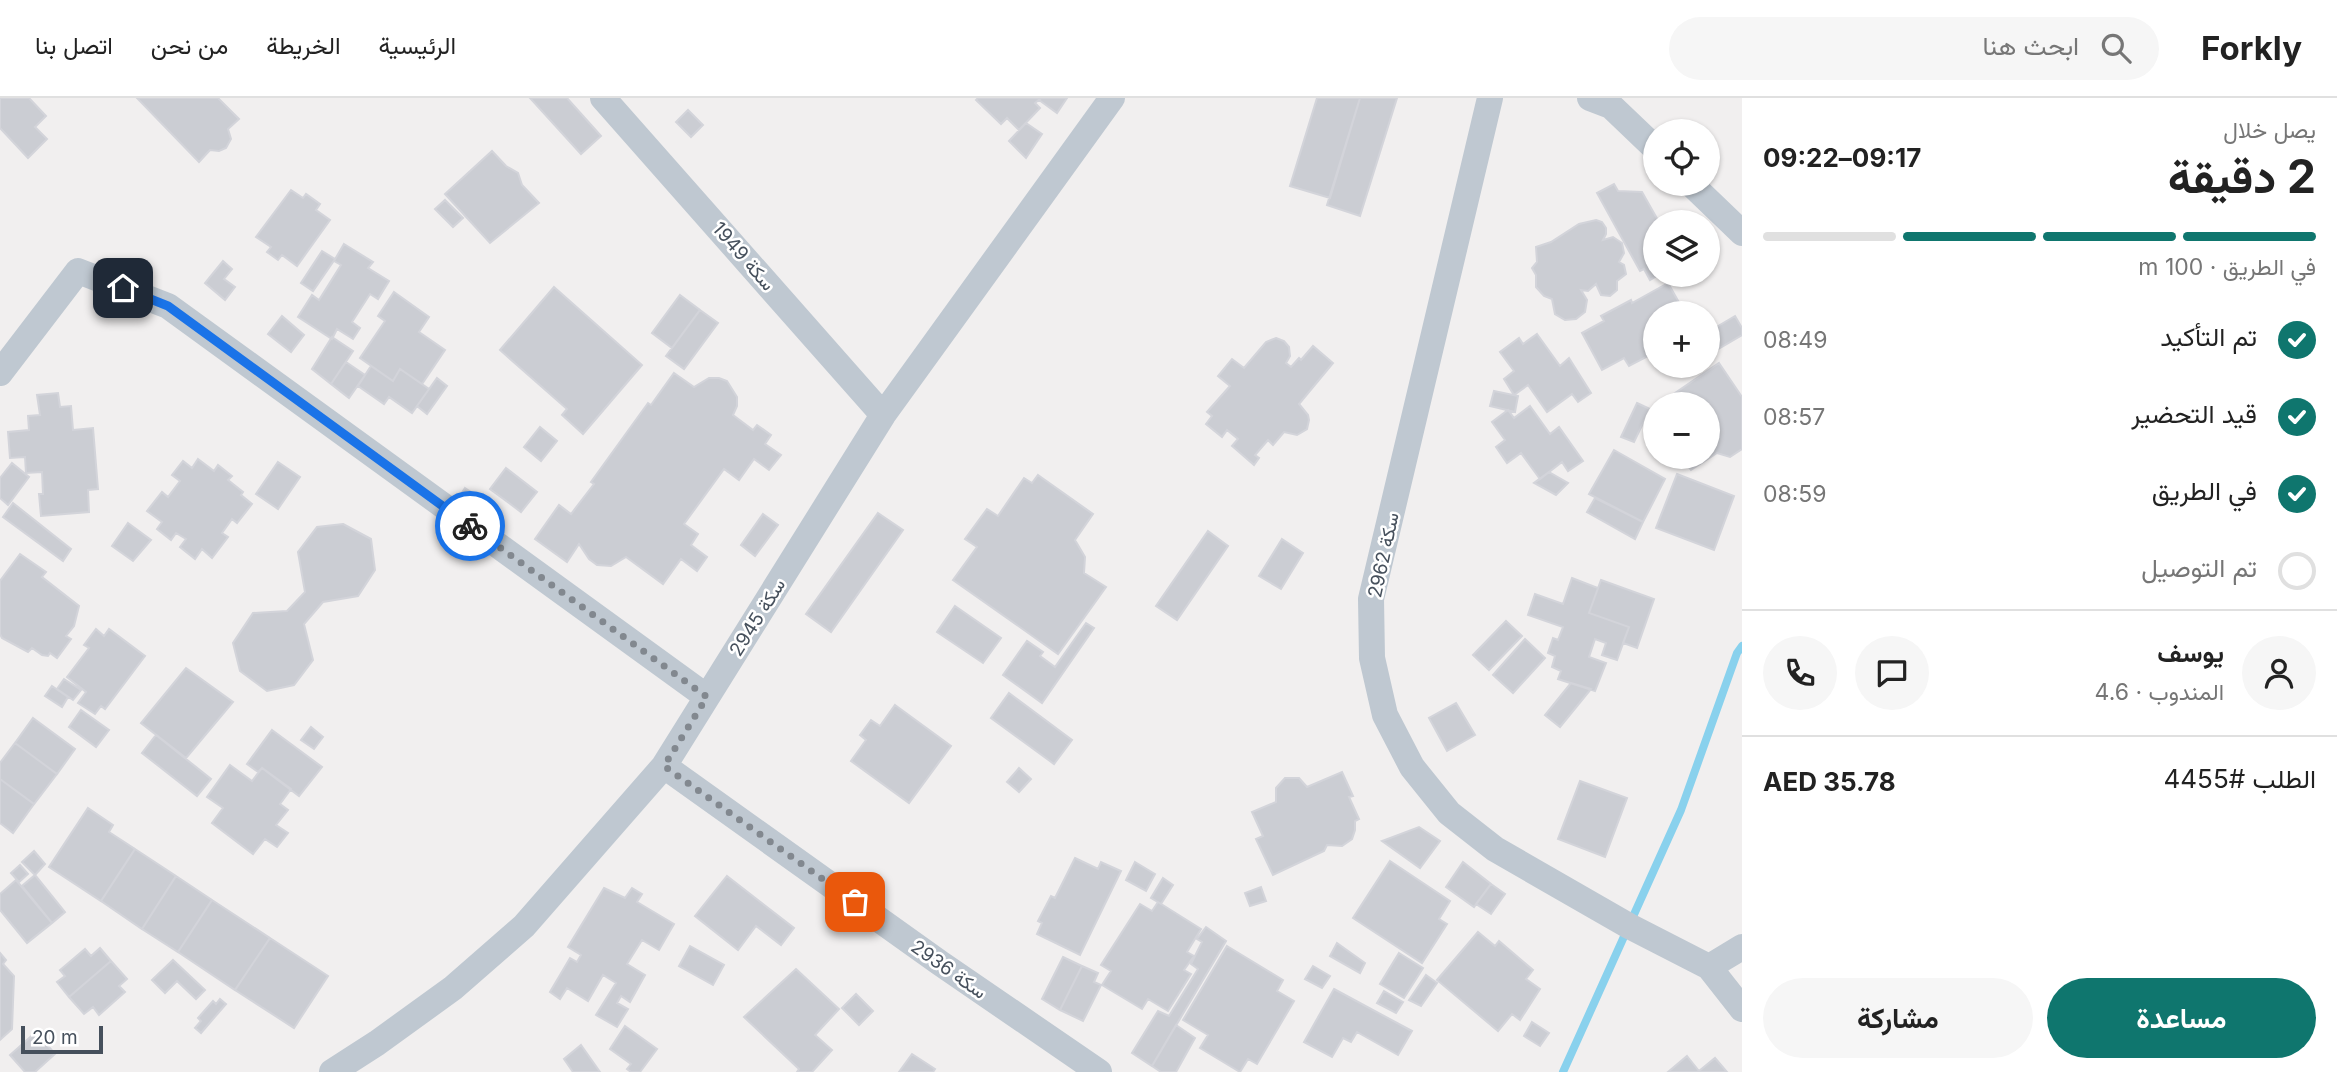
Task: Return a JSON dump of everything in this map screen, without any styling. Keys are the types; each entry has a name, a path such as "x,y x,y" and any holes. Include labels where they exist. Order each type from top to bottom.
{"street":[{"name":"سكة 1949","path":"603,98 883,415"},
{"name":"سكة 2945","path":"331,1072 377,1043 453,988 524,926 664,766 883,415 1112,98"},
{"name":"سكة 2962","path":"1490,98 1371,599 1372,658 1385,715 1412,768 1449,813 1495,849 1629,926 1709,967 1742,1009"},
{"path":"1606,101 1643,137"},
{"path":"1703,196 1742,233"},
{"path":"0,373 78,271 168,306 707,697"},
{"name":"سكة 2936","path":"664,766 940,963 1099,1072"},
{"path":"1709,967 1742,947"}],"building":[{"path":"0,98 29,98 46,116 35,127 47,139 28,158 0,128"},
{"path":"137,98 218,98 239,119 228,129 231,139 226,148 219,151 210,150 199,162"},
{"path":"530,98 567,98 601,136 581,154"},
{"path":"1041,98 1035,103 1040,108 1019,130 1007,118 1001,124 976,100"},
{"path":"1067,98 1057,113 1039,100"},
{"path":"1317,98 1360,98 1330,198 1290,186"},
{"path":"1360,98 1397,98 1360,216 1327,205"},
{"path":"688,110 703,125 691,137 676,122"},
{"path":"1026,123 1042,134 1026,158 1009,141"},
{"path":"492,151 506,166 518,173 522,185 539,203 490,243 445,194"},
{"path":"1614,184 1618,191 1642,192 1652,210 1643,210 1643,270 1640,271 1597,193"},
{"path":"291,190 303,198 306,194 320,204 316,210 330,220 297,266 282,255 278,260 267,252 271,247 256,237"},
{"path":"445,200 463,218 453,227 435,209"},
{"path":"1596,220 1602,222 1606,228 1603,240 1613,237 1622,243 1624,253 1619,262 1624,265 1626,274 1617,281 1617,290 1610,296 1601,295 1596,284 1588,291 1581,290 1587,300 1585,312 1576,319 1565,320 1555,314 1552,299 1544,296 1536,287 1536,275 1532,268 1537,262 1536,247 1551,242 1579,224"},
{"path":"344,244 373,262 368,268 389,281 378,299 370,294 352,322 360,328 353,339 337,329 332,339 298,317 312,295 319,300 341,265 334,261"},
{"path":"322,251 335,259 313,291 301,283"},
{"path":"223,261 232,269 224,279 235,287 225,300 205,283"},
{"path":"554,287 642,365 583,434 562,415 567,409 500,350"},
{"path":"1661,287 1670,287 1678,301 1643,301 1643,359 1629,366 1624,358 1602,370 1582,333 1604,321 1601,316 1631,300 1632,303"},
{"path":"394,292 429,317 419,332 445,350 422,384 400,369 393,381 360,358 385,321 378,316"},
{"path":"680,295 700,310 672,348 652,333"},
{"path":"700,310 718,323 684,369 666,356"},
{"path":"282,316 304,335 291,352 268,334"},
{"path":"1735,316 1742,328 1742,335 1720,348 1720,325"},
{"path":"1537,334 1560,366 1569,358 1591,393 1578,402 1572,394 1547,412 1528,385 1514,395 1504,379 1514,371 1500,352 1519,338 1523,344"},
{"path":"332,337 353,351 331,384 312,369"},
{"path":"1276,338 1289,347 1290,356 1286,363 1291,367 1313,346 1333,363 1299,404 1308,415 1307,429 1297,435 1284,432 1273,445 1268,440 1255,455 1259,458 1254,465 1232,446 1238,439 1227,430 1222,437 1206,424 1212,416 1207,412 1230,386 1218,376 1232,359 1244,368 1266,342"},
{"path":"346,362 365,375 349,398 331,384"},
{"path":"1720,364 1742,397 1742,449 1730,457 1720,454 1720,392 1677,392 1697,378 1720,378"},
{"path":"371,366 393,381 400,369 429,389 412,413 389,397 384,404 358,386"},
{"path":"674,373 694,387 709,378 727,381 737,397 733,415 753,430 757,425 771,435 765,444 781,455 769,470 754,459 739,480 724,469 684,524 698,534 691,545 707,557 697,571 681,559 663,584 626,557 611,566 597,565 589,559 579,544 567,562 535,539 559,505 571,514 648,403 651,405"},
{"path":"437,378 447,386 427,414 417,406"},
{"path":"1494,391 1518,396 1515,412 1490,406"},
{"path":"58,393 60,407 71,406 73,430 93,428 98,489 88,490 89,512 41,516 39,494 43,494 42,472 26,473 25,457 10,458 8,432 29,430 28,416 40,415 37,395"},
{"path":"1637,403 1643,406 1643,423 1634,442 1621,437"},
{"path":"1530,406 1550,434 1559,427 1583,461 1568,471 1562,462 1540,479 1521,453 1507,463 1496,447 1505,440 1492,422 1508,410 1514,418"},
{"path":"540,427 557,441 541,461 524,447"},
{"path":"1614,450 1643,469 1665,479 1643,522 1589,494"},
{"path":"198,459 214,471 218,465 232,476 228,480 243,492 241,495 252,504 237,523 232,519 222,533 228,537 212,558 202,549 195,559 180,547 186,539 176,533 171,540 157,529 162,522 147,511 162,492 168,497 180,481 172,475 183,461 192,468"},
{"path":"278,462 300,477 278,509 256,494"},
{"path":"12,463 29,477 8,505 0,498 0,478"},
{"path":"506,468 537,492 521,512 490,489"},
{"path":"1549,472 1568,483 1556,495 1534,483"},
{"path":"1677,474 1734,496 1714,550 1656,528"},
{"path":"1038,475 1093,514 1075,540 1085,557 1084,573 1106,587 1058,654 953,580 977,547 965,539 987,509 998,516 1024,478 1032,483"},
{"path":"465,488 477,496 469,507 458,499"},
{"path":"1595,498 1643,522 1635,539 1587,512"},
{"path":"13,503 71,549 63,561 3,517"},
{"path":"878,513 903,530 831,632 806,614"},
{"path":"763,514 778,525 755,556 741,545"},
{"path":"128,523 151,540 133,561 112,546"},
{"path":"343,524 371,539 375,570 358,596 323,602 304,624 313,660 294,685 267,691 240,671 233,643 253,613 287,611 305,592 298,552 317,527"},
{"path":"1208,531 1228,546 1177,620 1156,606"},
{"path":"1282,539 1303,553 1281,589 1259,576"},
{"path":"20,554 46,572 42,577 79,606 74,626 66,636 71,639 57,658 50,653 48,656 42,655 32,648 28,652 2,638 0,634 0,581"},
{"path":"1572,578 1598,588 1589,613 1629,627 1617,660 1602,655 1606,643 1595,639 1589,657 1606,663 1595,691 1558,679 1561,671 1552,667 1555,656 1548,653 1553,638 1558,640 1563,627 1528,615 1535,594 1563,604"},
{"path":"1601,580 1654,599 1637,648 1623,643 1629,627 1589,613"},
{"path":"955,606 1001,638 983,663 937,632"},
{"path":"1506,621 1522,636 1489,670 1473,655"},
{"path":"1086,623 1094,628 1042,703 1003,675 1027,641 1043,652 1040,656 1055,667"},
{"path":"96,629 104,636 109,629 145,656 105,709 101,706 95,714 78,703 86,692 67,677 89,648 84,645"},
{"path":"1525,639 1545,658 1513,693 1493,675"},
{"path":"186,668 233,702 186,758 141,723"},
{"path":"64,679 81,690 73,700 57,689"},
{"path":"1571,683 1591,689 1560,727 1545,715"},
{"path":"52,686 68,697 62,707 45,696"},
{"path":"1009,693 1072,740 1054,764 991,718"},
{"path":"1456,703 1475,735 1447,751 1429,718"},
{"path":"895,705 951,746 909,803 851,761 866,740 860,735 871,720 880,726"},
{"path":"81,710 109,730 96,747 69,727"},
{"path":"33,718 75,749 57,774 15,743"},
{"path":"311,727 323,737 314,749 301,740"},
{"path":"272,730 322,767 299,796 262,768 258,772 247,764"},
{"path":"156,735 211,779 197,796 142,753"},
{"path":"15,743 57,774 34,804 0,779 0,763"},
{"path":"230,765 252,781 262,768 291,789 280,804 288,810 276,825 288,833 277,847 265,839 253,854 212,823 223,808 207,797"},
{"path":"1019,768 1031,779 1019,792 1007,782"},
{"path":"1342,772 1353,796 1349,797 1359,819 1355,821 1352,839 1342,846 1327,845 1324,851 1273,875 1256,839 1263,836 1252,812 1276,802 1276,788 1285,778 1299,778 1307,787"},
{"path":"0,779 34,804 13,833 0,823"},
{"path":"1580,781 1627,798 1605,857 1558,839"},
{"path":"88,808 113,825 109,832 135,849 101,901 49,867"},
{"path":"1419,827 1440,841 1420,868 1382,841"},
{"path":"135,849 176,876 142,929 101,901"},
{"path":"34,851 45,864 35,875 22,862"},
{"path":"1075,858 1098,869 1101,862 1121,871 1080,955 1037,934 1042,923 1038,921 1051,896 1055,898"},
{"path":"1390,861 1450,901 1439,919 1447,924 1422,963 1353,918"},
{"path":"1135,862 1155,874 1146,891 1126,880"},
{"path":"1463,862 1491,884 1474,907 1446,887"},
{"path":"20,865 28,874 19,882 11,873"},
{"path":"35,875 65,912 52,923 22,886"},
{"path":"176,876 212,900 178,952 142,929"},
{"path":"727,876 794,928 781,945 756,926 738,950 695,916"},
{"path":"1163,878 1173,885 1161,904 1151,898"},
{"path":"16,880 52,923 27,943 0,910 0,894"},
{"path":"1491,884 1505,894 1491,914 1476,904"},
{"path":"1261,887 1266,901 1250,906 1245,893"},
{"path":"604,888 625,898 632,888 642,894 637,902 674,924 659,950 642,940 627,964 645,975 630,1002 621,996 617,1003 628,1009 617,1027 596,1015 616,983 603,975 588,1001 567,988 560,999 550,992 570,958 577,962 581,955 568,947"},
{"path":"212,900 270,938 235,990 178,952"},
{"path":"1158,902 1201,929 1187,952 1194,956 1184,970 1191,974 1168,1011 1148,999 1142,1009 1102,985 1111,971 1101,965 1140,904 1152,911"},
{"path":"1206,927 1226,941 1152,1066 1132,1053 1158,1011 1169,1016 1198,969 1191,964 1202,942 1197,939"},
{"path":"1478,932 1495,946 1499,941 1533,970 1526,979 1540,989 1520,1020 1512,1014 1498,1031 1437,980"},
{"path":"270,938 328,976 294,1028 235,990"},
{"path":"1337,943 1365,963 1360,973 1330,956"},
{"path":"690,946 724,965 713,985 679,966"},
{"path":"1227,946 1283,980 1277,991 1294,1001 1257,1064 1248,1059 1240,1072 1200,1048 1208,1035 1183,1020"},
{"path":"100,948 111,961 69,997 57,982 65,976 60,970 85,949 91,956"},
{"path":"0,953 6,960 3,964 14,976 12,1029 0,1040"},
{"path":"1399,953 1423,968 1404,998 1380,984"},
{"path":"1063,957 1082,966 1060,1010 1042,999"},
{"path":"173,960 205,990 196,999 177,981 165,993 152,980"},
{"path":"111,961 127,979 119,986 125,992 99,1015 93,1007 84,1014 69,997"},
{"path":"1082,966 1098,973 1094,982 1101,985 1083,1021 1060,1010"},
{"path":"1313,966 1330,976 1322,988 1305,979"},
{"path":"796,969 839,1009 815,1035 832,1050 812,1072 797,1072 799,1069 744,1017"},
{"path":"1426,975 1437,983 1421,1006 1409,1000"},
{"path":"1334,989 1412,1031 1398,1055 1357,1032 1351,1042 1343,1038 1332,1057 1304,1042"},
{"path":"1384,991 1403,1002 1396,1013 1377,1003"},
{"path":"856,994 873,1011 859,1025 842,1008"},
{"path":"220,999 226,1004 201,1033 195,1028 201,1021 198,1018 213,1001 216,1004"},
{"path":"1532,1022 1549,1033 1540,1046 1524,1036"},
{"path":"1176,1025 1195,1038 1176,1072 1161,1072 1152,1066"},
{"path":"625,1026 657,1049 640,1072 627,1069 631,1064 610,1049"},
{"path":"36,1032 55,1054 35,1072 25,1072 10,1055"},
{"path":"581,1045 600,1072 573,1072 564,1059"},
{"path":"912,1054 935,1069 933,1072 899,1072"},
{"path":"1687,1056 1699,1071 1715,1058 1727,1072 1668,1072"}],"waterway":[{"path":"1563,1072 1681,810 1737,653 1742,646"}],"way so far":[{"path":"470,526 707,697 664,766 855,902"}],"route":[{"path":"123,288 168,306 470,526"}]}
